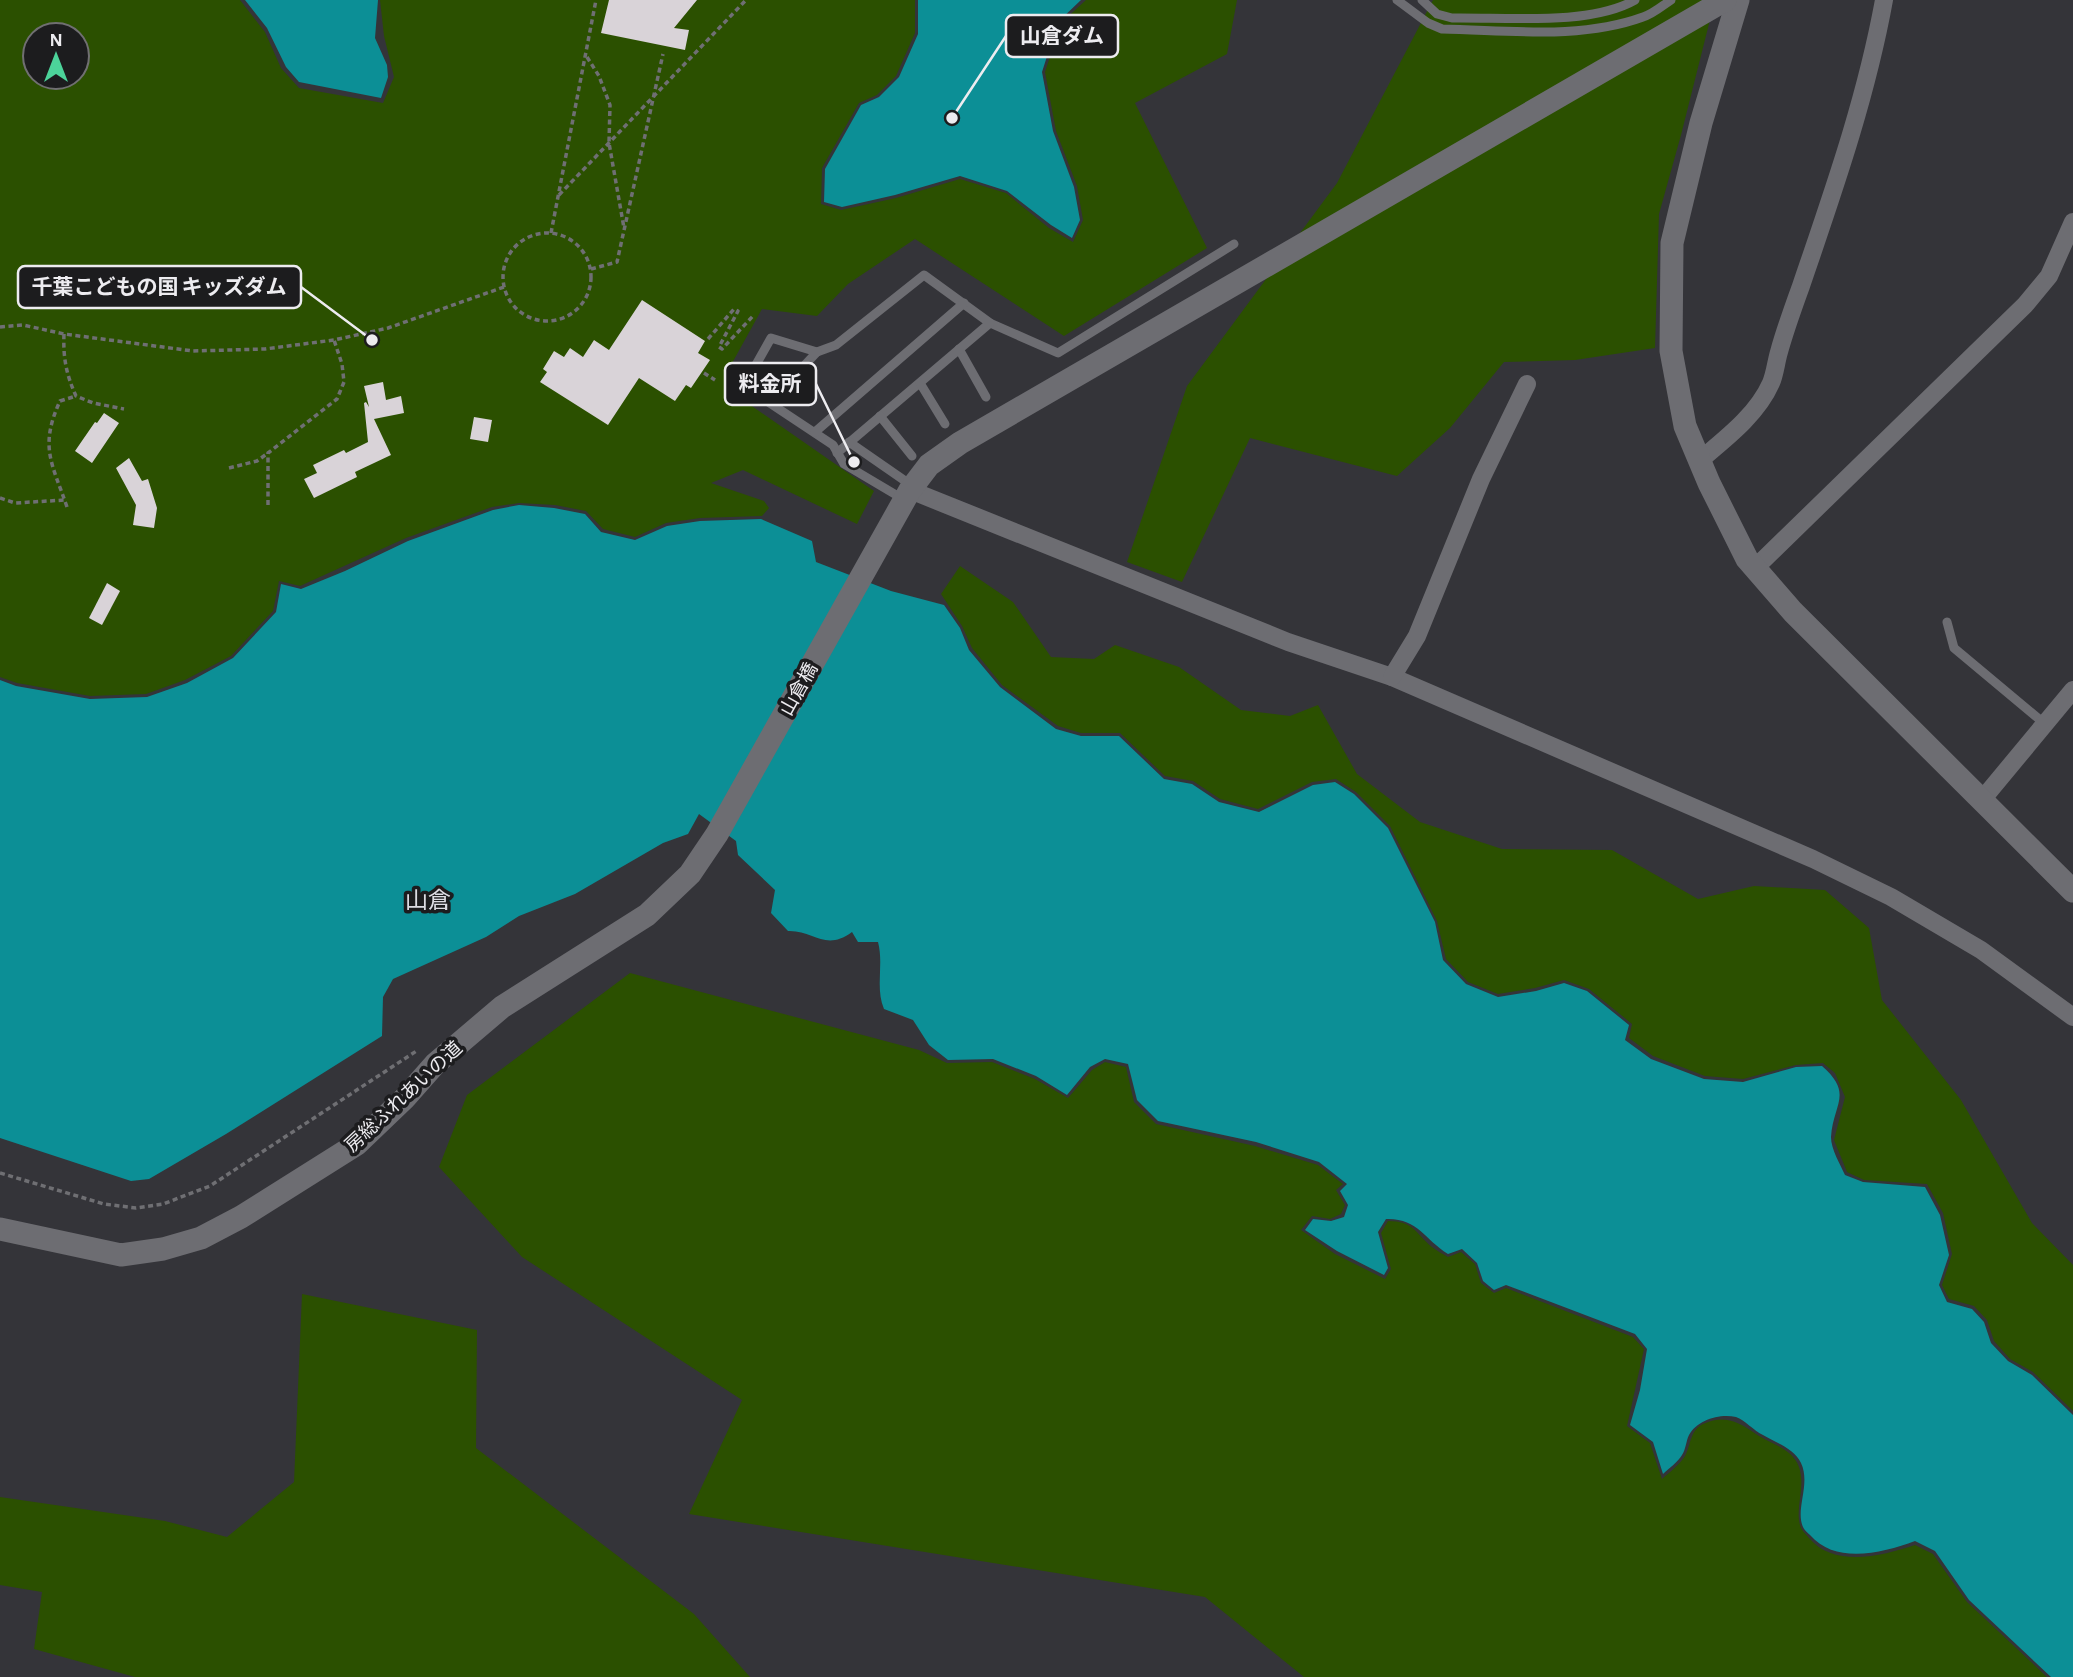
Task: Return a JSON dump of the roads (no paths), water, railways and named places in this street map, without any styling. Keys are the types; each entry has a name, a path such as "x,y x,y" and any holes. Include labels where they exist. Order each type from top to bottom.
{"street":[{"name":"山倉橋","path":"717,834 909,492 929,465 960,443 1725,0"},
{"path":"1738,0 1702,123 1672,243 1671,351 1685,426 1747,559 1793,612 2073,891"},
{"path":"1699,461 1728,437 1755,408 1771,383 1782,341 1836,187 1854,126 1875,49 1884,0"},
{"path":"1755,568 2025,305 2049,276 2073,222"},
{"path":"1392,677 1417,636 1480,479 1527,384"},
{"path":"909,492 1288,642 1392,677 1800,854 1891,897 1982,950 2073,1017"},
{"path":"1981,801 2073,690"},
{"name":"房総ふれあいの道","path":"0,1229 121,1255 163,1249 201,1238 241,1217 356,1144 435,1064 502,1007 647,915 690,874 717,834"}],"lane":[{"path":"1397,0 1420,18 1442,29 1563,31 1618,25 1646,16 1671,0"},
{"path":"1422,0 1437,14 1452,18 1489,18 1587,17 1635,0"},
{"path":"770,402 817,352 836,345 924,275 990,323 1058,352 1234,244"},
{"path":"814,432 964,303"},
{"path":"835,449 849,442 990,323"},
{"path":"817,352 771,338 744,386 814,432 835,449 844,464 909,492"},
{"path":"959,349 986,397"},
{"path":"920,383 945,424"},
{"path":"880,416 912,456"},
{"path":"849,442 909,492"},
{"path":"1947,622 1954,648 2045,724"}],"water":[{"path":"245,0 378,0 375,38 387,65 388,77 381,98 299,82 286,67 267,28"},
{"path":"918,0 1081,0 1058,22 1042,72 1053,131 1074,187 1080,220 1072,238 1007,191 960,176 842,207 824,202 825,169 861,105 879,97 899,77 918,34"},
{"path":"519,505 585,514 601,532 635,540 667,526 700,521 761,519 812,541 816,562 891,591 944,605 960,628 969,650 1000,687 1056,729 1081,736 1119,736 1164,779 1192,784 1219,802 1259,812 1313,785 1335,782 1354,794 1388,828 1435,922 1443,960 1466,984 1498,997 1564,983 1587,991 1629,1025 1625,1040 1651,1059 1704,1079 1743,1082 1796,1067 1822,1066 1832,1076 1839,1092 1831,1142 1845,1175 1863,1182 1925,1187 1940,1215 1949,1255 1939,1285 1947,1302 1972,1309 1984,1322 1991,1343 2008,1361 2032,1375 2073,1415 2073,1677 2051,1677 1969,1600 1935,1551 1915,1541 1860,1554 1833,1550 1821,1544 1805,1530 1801,1520 1804,1471 1798,1458 1739,1418 1716,1417 1697,1425 1689,1435 1680,1458 1663,1474 1653,1442 1630,1425 1640,1390 1647,1349 1635,1334 1506,1285 1494,1290 1483,1281 1477,1263 1462,1249 1448,1254 1420,1230 1406,1222 1386,1219 1378,1232 1388,1268 1384,1275 1337,1251 1305,1230 1313,1219 1331,1221 1344,1217 1348,1205 1340,1191 1347,1184 1319,1162 1256,1142 1158,1121 1137,1100 1128,1064 1105,1059 1090,1067 1067,1095 1036,1076 993,1059 948,1060 929,1045 913,1020 884,1009 880,993 878,942 858,942 852,932 843,938 827,940 788,931 771,913 775,890 738,855 736,841 699,814 688,834 663,843 575,894 519,916 486,937 393,979 383,997 382,1036 149,1179 131,1181 0,1138 0,680 16,686 90,699 147,697 187,683 233,658 276,612 281,584 301,589 408,541 493,510"}],"place":[{"name":"山倉ダム","path":"952,118"},
{"name":"千葉こどもの国 キッズダム","path":"372,340"},
{"name":"料金所","path":"854,462"}],"district":[{"name":"山倉","path":"428,900"}]}
